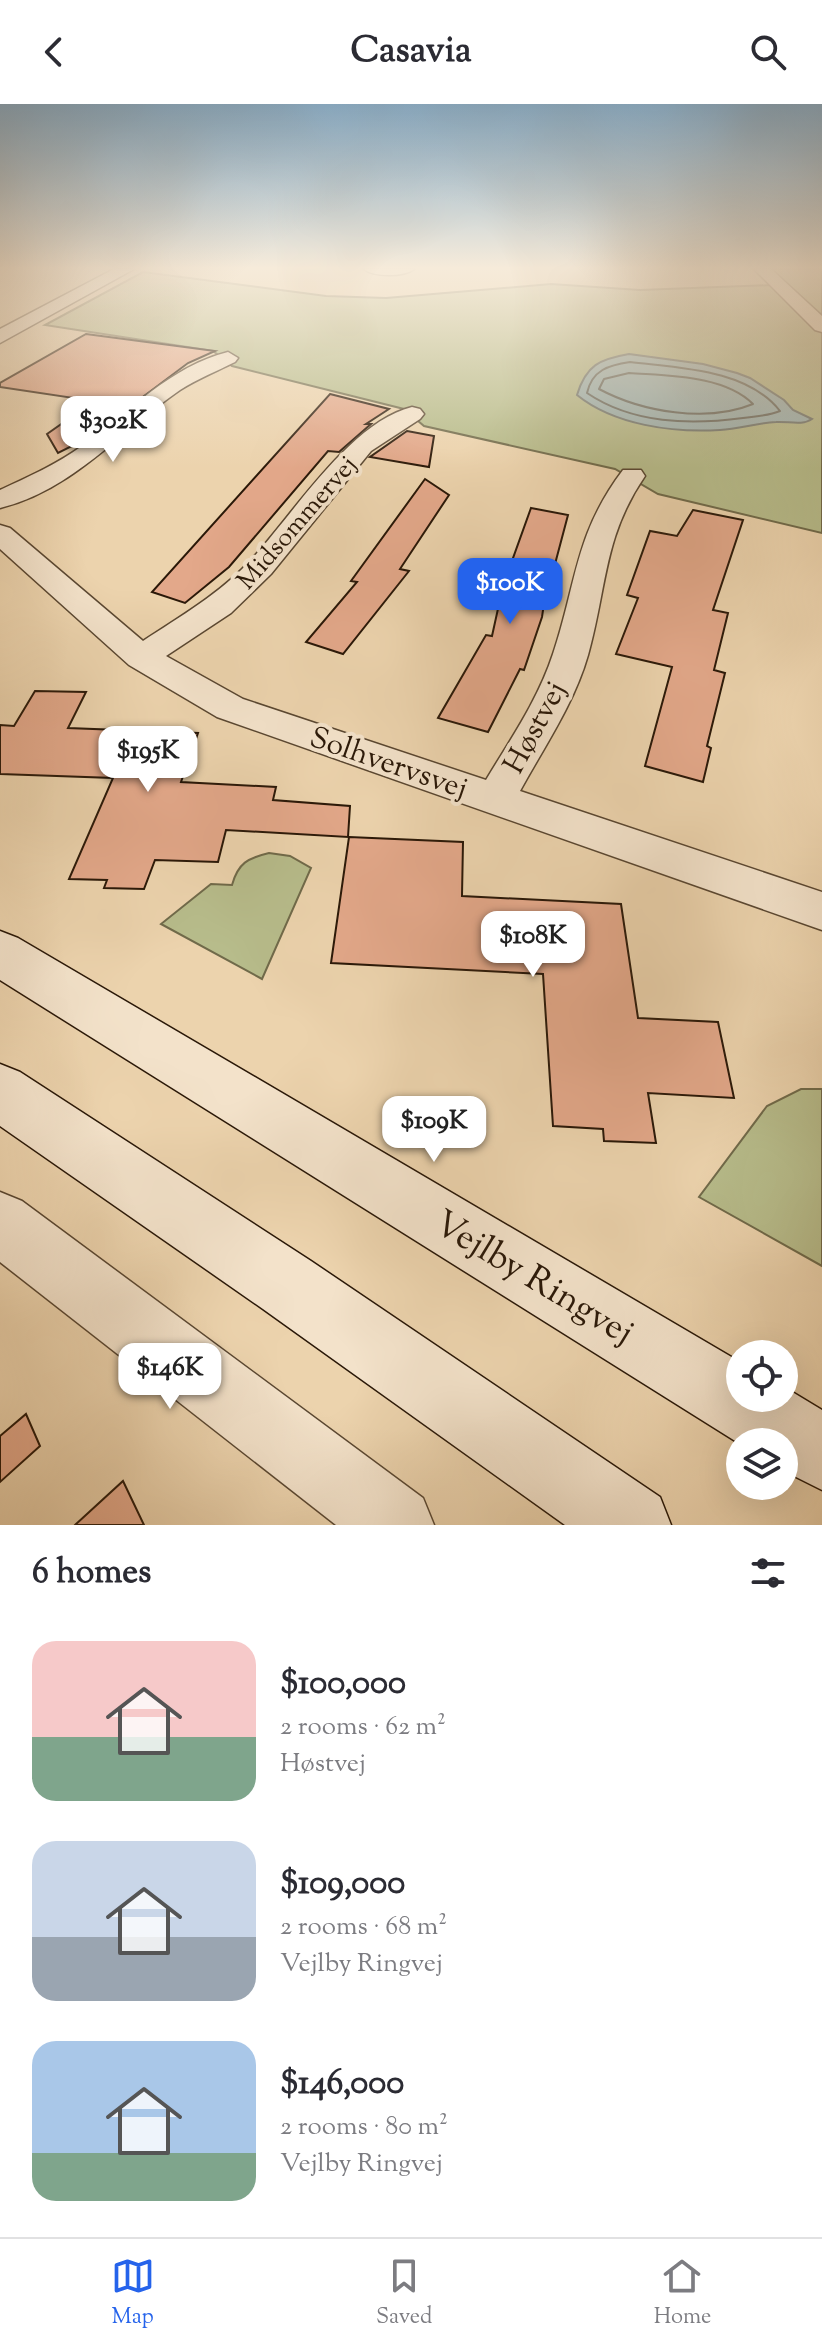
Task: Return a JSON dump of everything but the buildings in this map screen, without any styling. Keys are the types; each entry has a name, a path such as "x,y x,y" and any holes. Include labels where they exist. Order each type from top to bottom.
{"main road":[{"name":"Vejlby Ringvej","path":"0,953 822,1452"},
{"path":"0,1092 287,1285 632,1525"}],"street":[{"path":"0,500 51,476 90,452 173,385 228,358"},
{"name":"Midsommervej","path":"141,657 220,606 260,568 362,446 412,414"},
{"name":"Høstvej","path":"495,799 552,697 570,657 599,529 619,491 632,476"},
{"name":"Solhvervsvej","path":"0,534 141,657 230,708 822,911"},
{"path":"0,1223 396,1525"}],"green space":[{"path":"112,335 822,335 822,533 658,494 615,469 424,426 404,409 232,366 213,351"},
{"path":"269,853 290,856 311,868 262,979 161,924 211,884 232,885 237,871 245,863"},
{"path":"801,1089 822,1089 822,1266 699,1197 767,1106"}],"water":[{"path":"629,354 703,364 737,373 750,378 784,400 793,410 812,419 720,430 683,430 626,420 608,414 577,395 585,377 596,365"}]}
